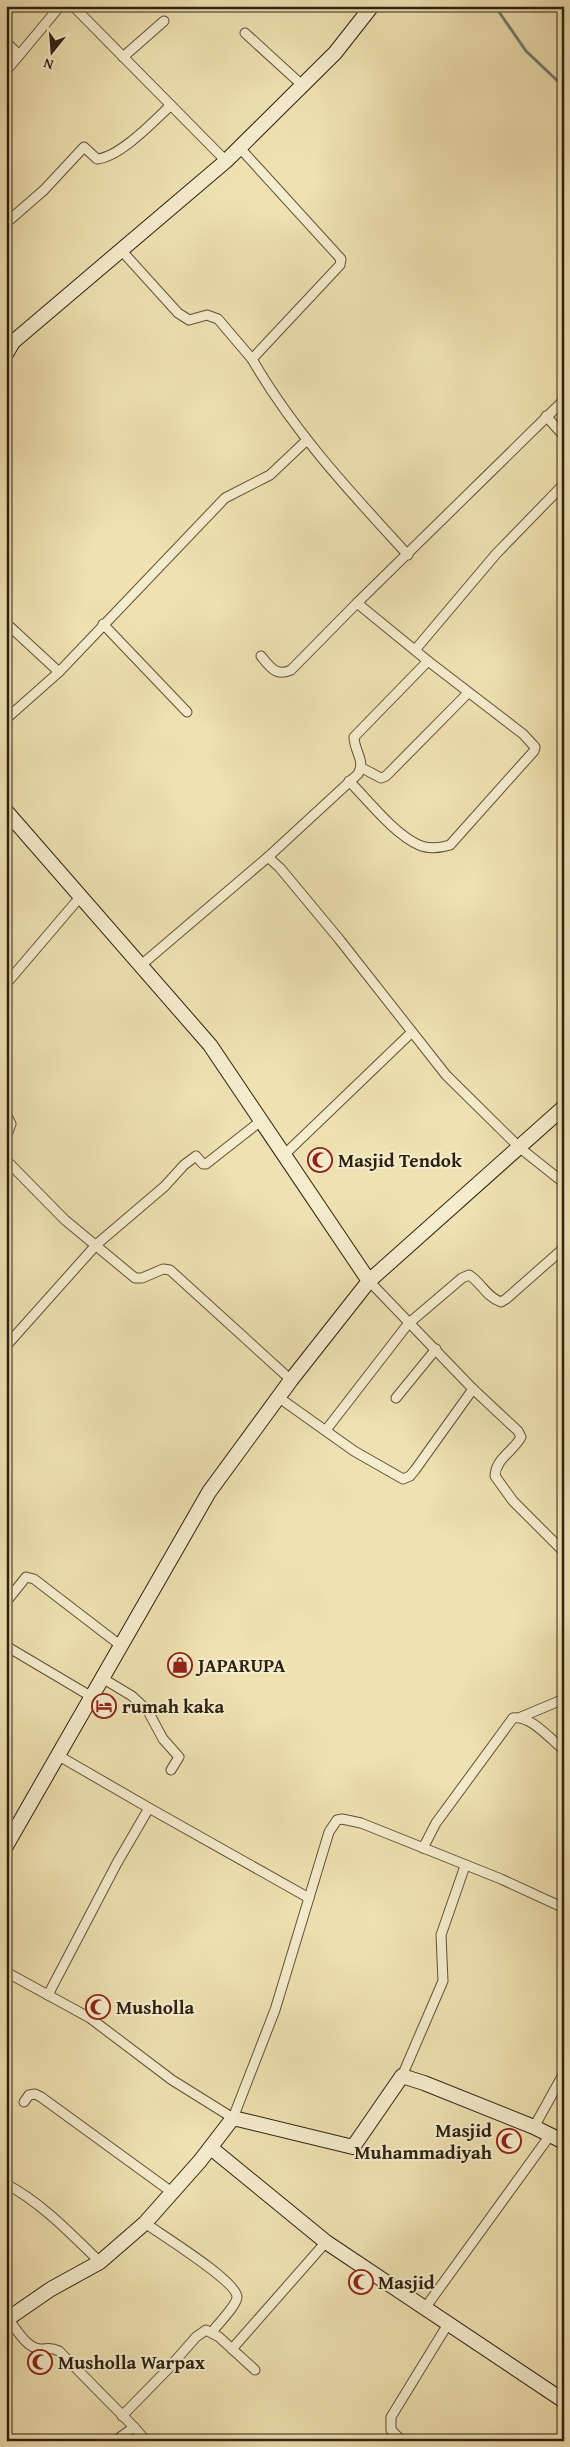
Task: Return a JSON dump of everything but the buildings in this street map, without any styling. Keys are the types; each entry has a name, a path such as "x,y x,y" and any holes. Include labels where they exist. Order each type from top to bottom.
{"street":[{"path":"6,70 60,6"},
{"path":"73,6 226,161"},
{"path":"6,354 13,342 240,148 335,53 372,6"},
{"path":"123,57 164,21"},
{"path":"245,33 302,85"},
{"path":"6,42 20,55"},
{"path":"6,223 44,190 84,147 97,158 106,156 124,146 170,106"},
{"path":"240,148 341,259 340,265 252,359"},
{"path":"121,250 178,313 189,320 207,315 218,319 252,359 307,440 408,555"},
{"path":"261,656 274,671 283,673 291,670 357,603 408,555 464,496 564,400"},
{"path":"546,416 564,436"},
{"path":"6,719 59,672 224,498 270,476 307,440"},
{"path":"415,650 496,554 564,484"},
{"path":"349,780 394,827 418,845 432,848 450,845 529,758 535,747 523,734 468,693 357,603"},
{"path":"6,623 59,672"},
{"path":"103,624 187,712"},
{"path":"428,661 356,735 354,741 362,768 381,778 386,776 468,693"},
{"path":"140,966 268,857 362,768"},
{"path":"6,811 210,1045 285,1154 369,1282 408,1324 520,1434 517,1445 496,1466 494,1476 529,1518 564,1552"},
{"path":"268,857 292,882 446,1074 520,1148 564,1183"},
{"path":"6,984 81,896"},
{"path":"285,1154 412,1032"},
{"path":"6,1845 59,1756 120,1645 209,1492 278,1397 369,1282 564,1107"},
{"path":"6,1114 11,1124 6,1138"},
{"path":"6,1346 97,1244 165,1186 184,1165 196,1156 202,1164 206,1164 262,1120"},
{"path":"6,1160 65,1220 97,1244 135,1278 142,1278 163,1269 170,1270 291,1380"},
{"path":"326,1430 408,1324 469,1276 495,1300 501,1302 564,1248"},
{"path":"396,1398 436,1350"},
{"path":"278,1397 398,1478 406,1478 415,1470 473,1389"},
{"path":"6,1602 26,1577 34,1579 120,1645"},
{"path":"6,1646 92,1697"},
{"path":"102,1678 132,1696 148,1711 163,1739 179,1757 171,1770"},
{"path":"423,1848 436,1823 503,1729 513,1718 521,1717 564,1699"},
{"path":"521,1717 564,1750"},
{"path":"59,1756 309,1898"},
{"path":"48,1995 117,1863 150,1808"},
{"path":"146,2441 59,2350 50,2347 39,2349 32,2346 7,2320 51,2289 100,2262 145,2223 211,2148 233,2118 275,2010 329,1832 337,1820 342,1819 361,1823 501,1879 564,1908"},
{"path":"6,1972 90,2018 172,2080 233,2118 353,2147 402,2076 443,1981 441,1934 465,1866"},
{"path":"534,2127 564,2073"},
{"path":"402,2076 424,2082 551,2134 564,2142"},
{"path":"24,2102 29,2095 35,2094 42,2097 173,2193"},
{"path":"425,2308 551,2134"},
{"path":"211,2148 326,2242 564,2401"},
{"path":"6,2184 27,2196 68,2230 100,2262"},
{"path":"145,2223 214,2271 229,2283 235,2292 237,2297 235,2303 212,2332"},
{"path":"232,2349 326,2242"},
{"path":"402,2441 391,2430 391,2417 407,2387 448,2324"},
{"path":"122,2416 196,2337 206,2330 212,2332 255,2370"},
{"path":"114,2441 134,2427"}],"waterway":[{"path":"495,6 526,51 564,87"}],"place":[{"name":"Masjid Tendok","path":"320,1160"},
{"name":"JAPARUPA","path":"180,1665"},
{"name":"rumah kaka","path":"104,1706"},
{"name":"Musholla","path":"98,2007"},
{"name":"Masjid Muhammadiyah","path":"509,2141"},
{"name":"Masjid","path":"361,2282"},
{"name":"Musholla Warpax","path":"40,2362"}]}
